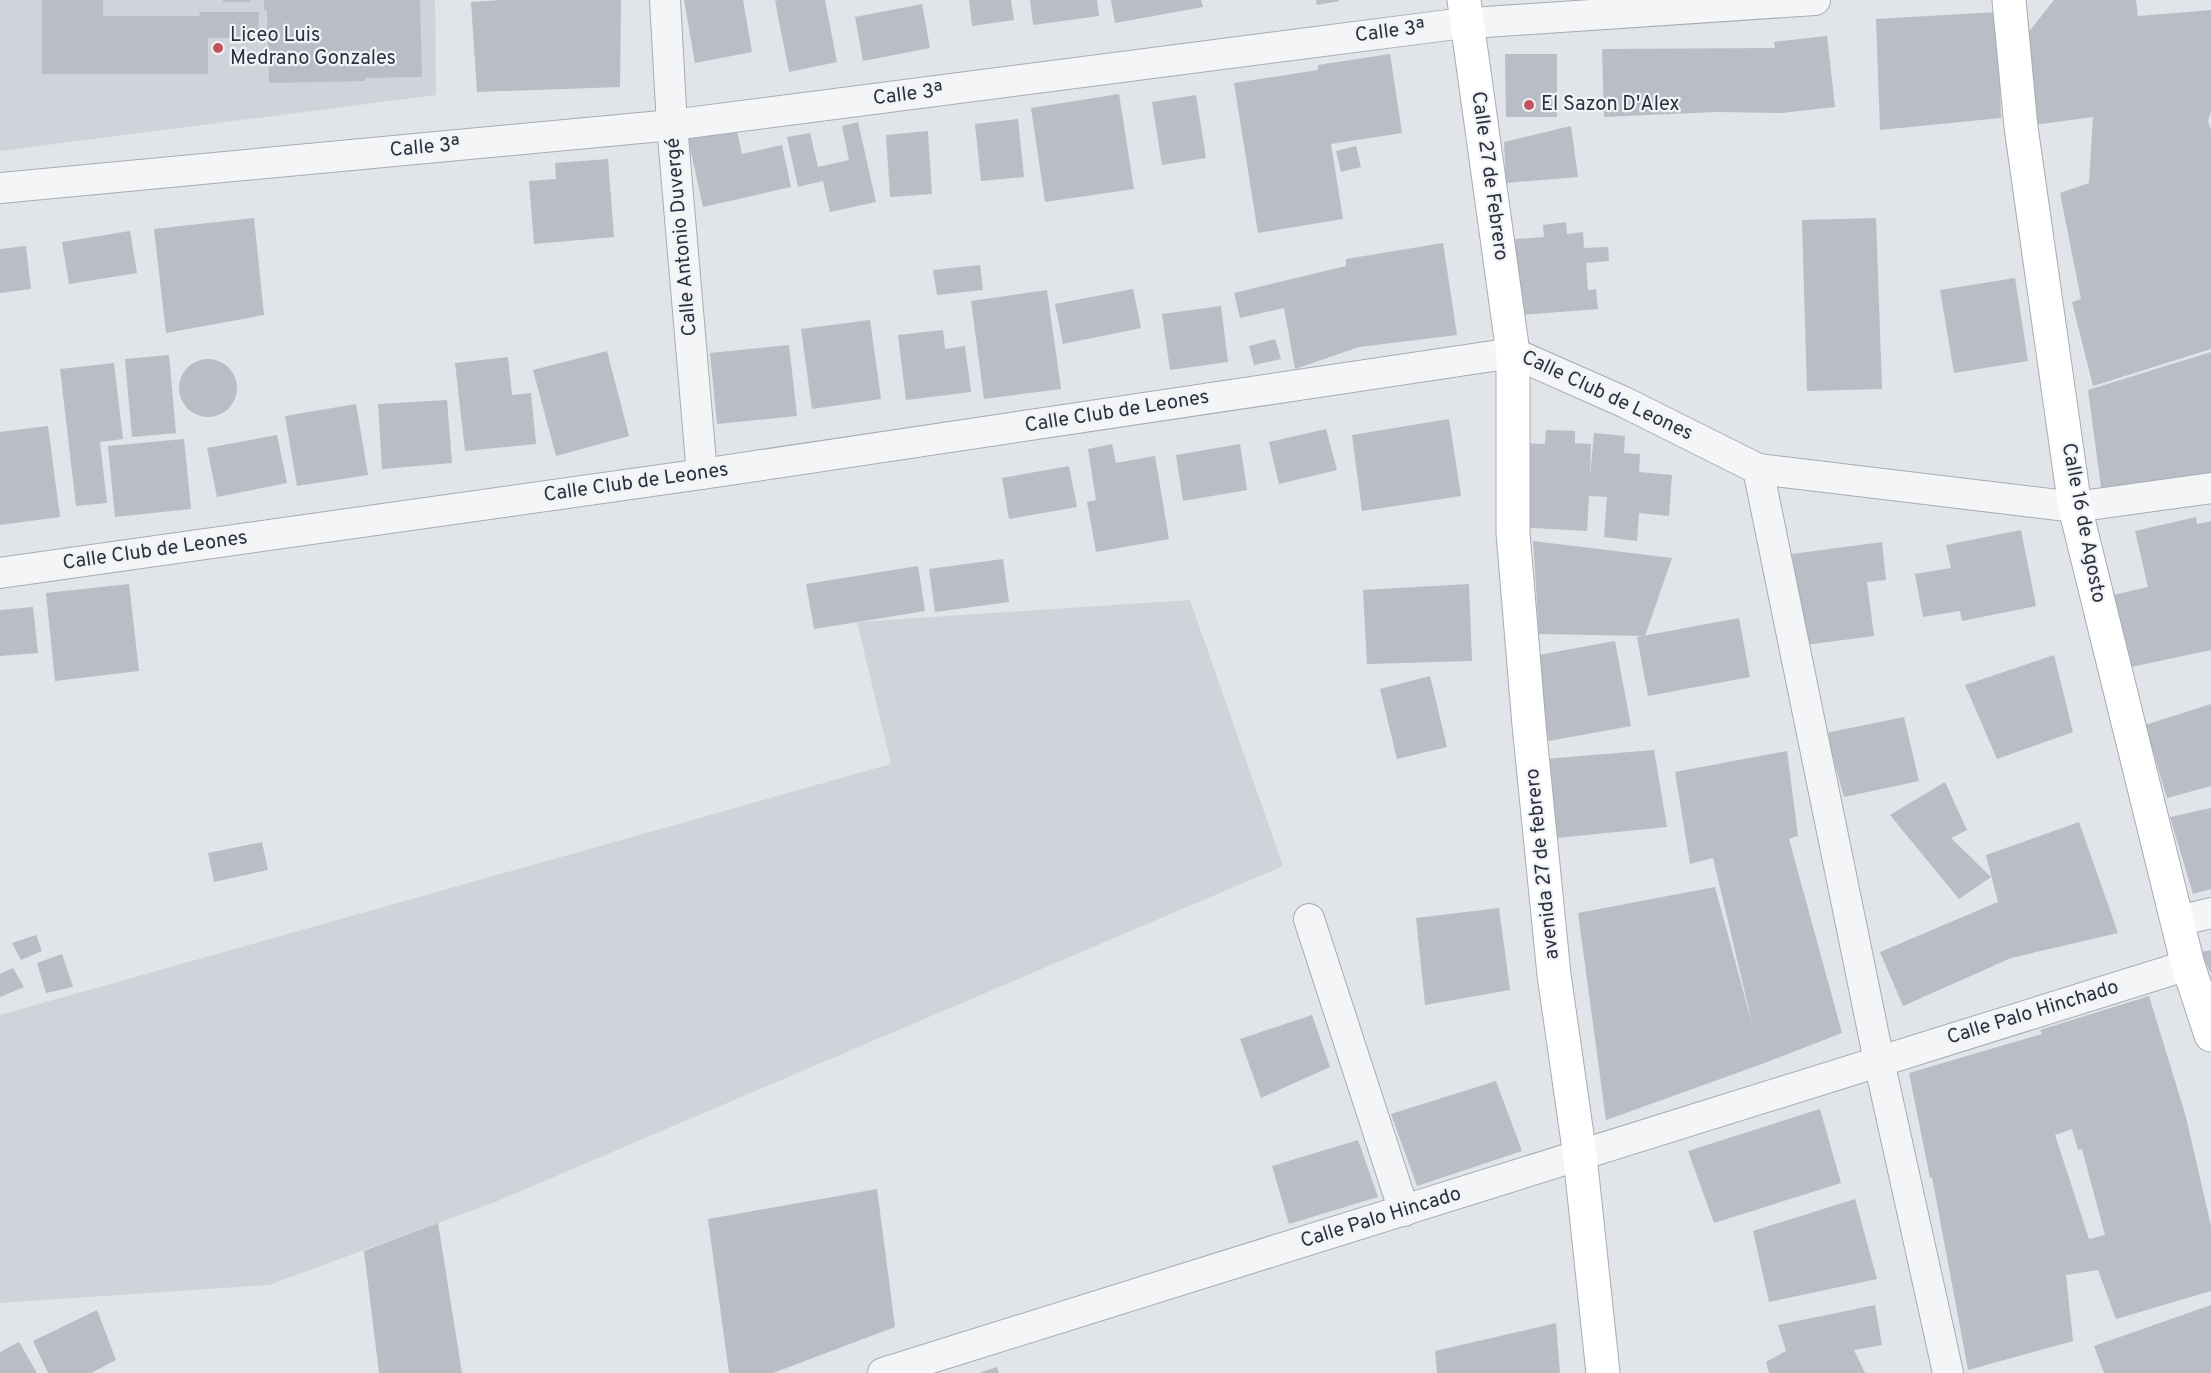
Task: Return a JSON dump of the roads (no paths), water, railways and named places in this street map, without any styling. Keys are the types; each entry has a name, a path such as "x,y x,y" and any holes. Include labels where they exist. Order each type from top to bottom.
{"main road":[{"name":"Calle 16 de Agosto","path":"2009,0 2023,138 2075,507 2188,965 2211,1035"},
{"name":"Calle 27 de Febrero","path":"1466,12 1513,353"},
{"name":"avenida 27 de febrero","path":"1513,353 1513,533 1554,975 1580,1156 1603,1373"}],"street":[{"name":"Calle Antonio Duvergé","path":"665,0 672,125 702,474"},
{"name":"Calle 3ª","path":"0,188 672,125 1466,12 1815,0"},
{"name":"Calle Club de Leones","path":"0,573 702,474 1513,353 1624,402 1758,469 2075,507 2211,488"},
{"path":"1758,469 1879,1061 1948,1373"},
{"path":"2177,921 2211,913"},
{"path":"1309,919 1404,1211"},
{"name":"Calle Palo Hinchado","path":"1879,1061 2188,965"},
{"name":"Calle Palo Hincado","path":"883,1373 1879,1061"}],"place":[{"name":"Liceo Luis Medrano Gonzales","path":"218,48"},
{"name":"El Sazon D'Alex","path":"1529,105"}]}
